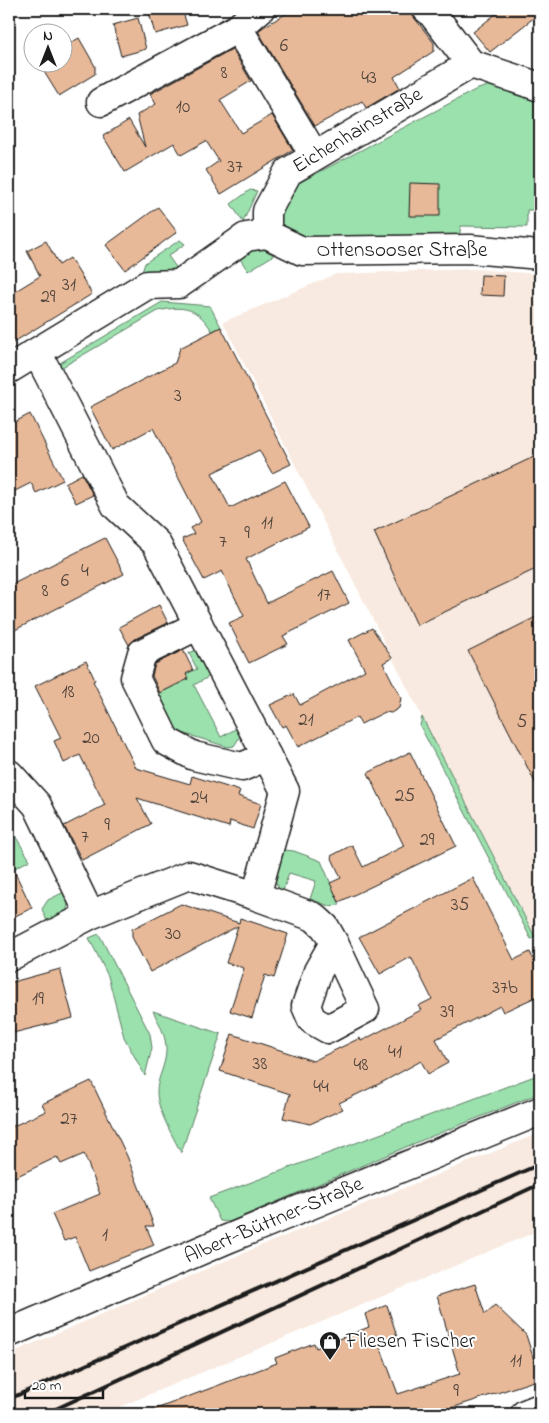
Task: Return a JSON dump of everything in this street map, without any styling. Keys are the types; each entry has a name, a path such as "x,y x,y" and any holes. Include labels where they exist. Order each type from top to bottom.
{"street":[{"path":"101,102 238,28 260,9"},
{"path":"426,9 431,12 471,64 540,87"},
{"path":"238,28 314,156"},
{"name":"Eichenhainstraße","path":"267,234 267,211 288,172 471,64"},
{"path":"9,369 146,285 179,284 246,237 267,234"},
{"name":"Ottensooser Straße","path":"267,234 302,251 470,250 540,255"},
{"path":"37,352 116,506 156,543 285,791 256,896"},
{"path":"199,625 142,653 137,670 135,678 166,741 194,756 242,767 267,756"},
{"path":"9,774 37,805 90,915"},
{"path":"9,957 90,915 189,875 314,917 325,927 334,943"},
{"name":"Albert-Büttner-Straße","path":"9,1333 225,1240 540,1111"},
{"path":"525,1414 540,1408"}],"shaded area":[{"path":"473,269 540,274 540,945 421,715 223,322 336,274"},
{"path":"540,1133 540,1230 103,1414 9,1414 9,1354 255,1248"}],"green space":[{"path":"494,84 540,97 540,210 527,210 527,227 461,226 459,238 304,239 286,232 277,220 291,187 475,90"},
{"path":"250,190 257,191 243,222 231,204"},
{"path":"180,240 185,244 168,256 178,270 141,275 145,263"},
{"path":"263,249 274,255 248,271 238,256 246,251"},
{"path":"162,302 210,306 221,327 212,331 201,317 190,310 175,308 158,311 59,369 60,363"},
{"path":"197,650 212,675 194,685 221,737 239,727 241,735 234,746 228,747 176,731 158,694 188,679 186,674 197,669 189,653"},
{"path":"422,717 535,937 531,939 420,726"},
{"path":"9,826 30,860 13,869 9,860"},
{"path":"284,850 294,851 321,861 340,905 329,906 310,899 316,881 289,873 283,891 279,889 273,876 279,856"},
{"path":"66,891 68,905 66,913 49,926 42,909 48,900"},
{"path":"99,934 150,1034 152,1048 145,1076 124,1037 108,976 89,938"},
{"path":"153,1011 221,1034 181,1153 166,1123 158,1099 157,1088 165,1059 166,1046 164,1034"},
{"path":"540,1074 540,1093 420,1141 229,1222 220,1221 209,1198"}],"building":[{"path":"148,9 182,9 187,25 155,34"},
{"path":"294,9 412,9 413,16 434,43 434,51 394,77 400,88 366,108 362,101 315,126 258,31"},
{"path":"502,9 540,9 540,13 490,52 473,32"},
{"path":"138,18 146,49 121,56 113,25"},
{"path":"79,38 95,66 95,74 59,96 44,72 72,72 72,42"},
{"path":"232,49 251,81 220,100 241,133 272,115 293,150 221,194 206,170 219,161 206,141 181,155 174,143 125,172 103,136 129,120 145,147 137,115 156,104 150,94"},
{"path":"410,183 440,184 440,216 409,216"},
{"path":"158,207 177,232 125,270 106,245"},
{"path":"46,241 59,265 70,258 92,294 9,345 9,295 40,276 27,251"},
{"path":"481,275 504,276 503,296 480,295"},
{"path":"221,327 291,464 272,473 259,450 212,473 230,508 285,481 309,527 246,559 267,603 333,571 349,603 283,636 288,644 249,663 229,623 244,616 222,571 204,580 182,539 194,534 190,528 201,522 153,428 112,450 90,407 175,363 180,348"},
{"path":"30,414 63,480 36,493 31,483 9,494 9,425"},
{"path":"540,454 540,567 417,625 374,532"},
{"path":"82,474 93,495 76,503 65,483"},
{"path":"105,538 124,574 9,633 9,586"},
{"path":"159,605 168,623 135,639 129,645 119,627"},
{"path":"540,615 540,792 468,651"},
{"path":"372,628 392,658 383,663 401,698 399,708 391,713 385,712 361,724 357,717 298,747 286,725 282,727 270,705 294,694 300,705 365,670 349,640"},
{"path":"183,650 193,670 186,674 188,679 160,693 152,676 155,664"},
{"path":"86,661 95,680 93,681 136,768 190,784 192,776 240,791 238,796 261,804 253,829 230,821 229,827 137,798 151,824 82,860 64,826 105,805 80,755 64,763 54,741 61,738 35,686"},
{"path":"410,752 456,846 339,902 330,883 341,878 331,856 352,845 363,867 404,846 368,773"},
{"path":"9,860 32,908 9,919"},
{"path":"473,878 514,960 530,952 540,974 540,995 503,1012 500,1006 436,1039 448,1063 428,1074 421,1061 339,1103 343,1109 310,1124 283,1118 290,1094 220,1071 232,1034 313,1061 360,1038 361,1041 421,1010 418,1006 432,999 411,957 380,974 359,937"},
{"path":"181,904 239,923 240,918 288,934 274,978 265,975 252,1018 230,1011 244,968 226,963 238,926 150,972 132,937 132,929"},
{"path":"60,969 73,1018 9,1034 9,983"},
{"path":"91,1081 127,1156 154,1226 146,1226 154,1245 89,1271 75,1237 64,1241 52,1214 100,1194 84,1154 61,1164 57,1157 9,1180 9,1128 46,1111 42,1104"},
{"path":"475,1284 485,1314 495,1305 526,1335 540,1379 433,1414 148,1414 148,1412 277,1363 275,1358 314,1343 316,1348 369,1327 365,1314 387,1305 398,1339 380,1346 398,1394 460,1374 437,1296"}],"railway":[{"path":"9,1399 540,1164"},
{"path":"45,1414 540,1184"}],"place":[{"name":"Fliesen Fischer","path":"330,1361"}]}
